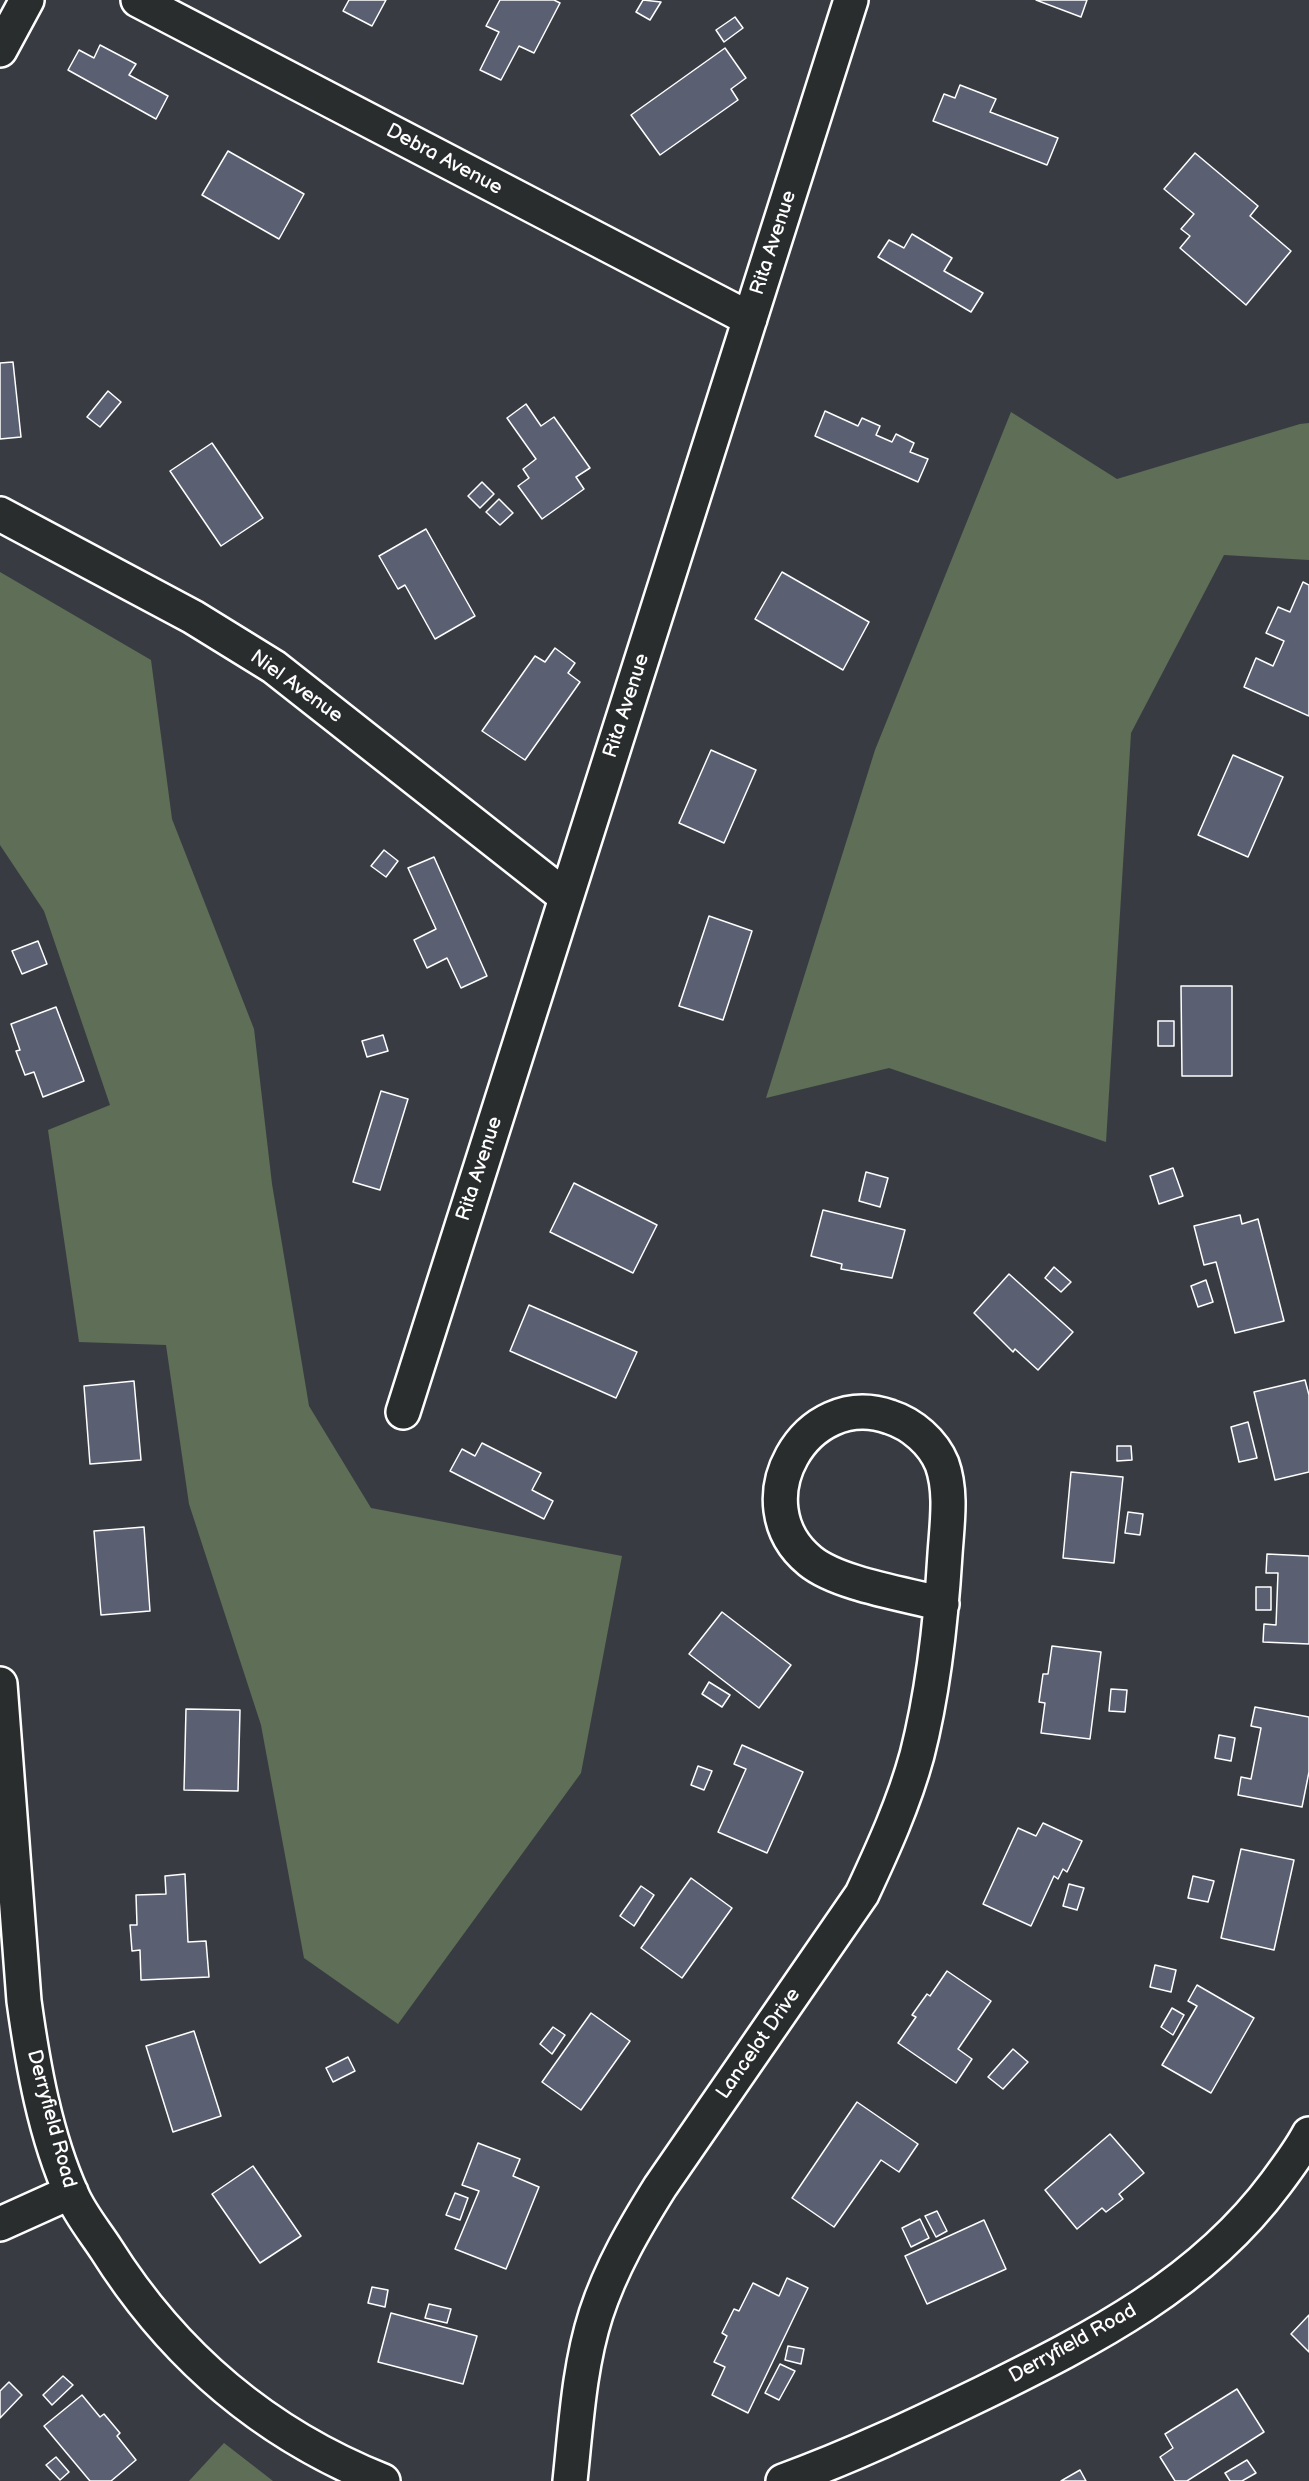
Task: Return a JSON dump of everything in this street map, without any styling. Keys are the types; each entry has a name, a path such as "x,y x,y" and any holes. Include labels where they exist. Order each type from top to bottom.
{"street":[{"path":"0,51 27,0"},
{"name":"Debra Avenue","path":"138,0 750,319"},
{"name":"Rita Avenue","path":"403,1412 851,0"},
{"name":"Niel Avenue","path":"0,514 193,617 274,667 566,897"},
{"name":"Lancelot Drive","path":"570,2481 586,2356 596,2313 614,2270 633,2231 660,2187 862,1894 882,1850 916,1756 934,1672 942,1604 948,1498 941,1462 932,1447 905,1423 880,1414 853,1413 819,1425 794,1451 781,1483 783,1518 797,1548 809,1560 839,1577 942,1604"},
{"name":"Derryfield Road","path":"0,1684 28,2030 51,2137 71,2192 123,2276 178,2346 216,2382 264,2418 312,2446 383,2481"},
{"name":"Derryfield Road","path":"783,2481 896,2435 1062,2354 1124,2318 1185,2277 1230,2239 1266,2196 1309,2133"},
{"path":"0,2224 71,2192"}],"green space":[{"path":"1011,412 1117,479 1309,423 1309,560 1224,555 1131,733 1106,1142 889,1068 766,1098 875,750"},
{"path":"0,572 151,660 172,819 254,1029 272,1184 309,1406 371,1508 622,1556 581,1773 398,2024 304,1958 261,1725 189,1504 166,1345 79,1342 48,1130 110,1105 44,911 0,845"},
{"path":"224,2443 273,2481 189,2481"}],"building":[{"path":"349,0 386,0 372,26 343,11"},
{"path":"500,0 554,0 560,3 534,53 519,46 501,80 480,70 499,32 486,26"},
{"path":"643,0 661,2 650,20 636,12"},
{"path":"1036,0 1087,0 1081,17"},
{"path":"735,17 743,28 724,42 716,30"},
{"path":"100,45 136,64 129,75 168,96 156,119 68,70 79,50 94,58"},
{"path":"725,48 746,78 731,89 738,100 660,155 631,115"},
{"path":"960,85 996,99 990,112 1058,138 1047,165 933,121 944,94 955,98"},
{"path":"228,151 304,194 279,239 202,195"},
{"path":"1195,153 1258,206 1250,216 1291,251 1246,305 1180,248 1190,236 1181,229 1194,214 1164,189"},
{"path":"912,234 952,258 944,271 983,293 971,312 878,257 889,240 904,248"},
{"path":"13,362 21,437 0,439 0,363"},
{"path":"108,391 121,402 100,427 87,417"},
{"path":"526,404 541,426 554,417 590,468 576,477 584,489 542,519 518,486 529,478 523,469 536,459 507,418"},
{"path":"825,411 858,426 862,418 880,426 876,435 892,442 896,434 914,443 910,452 928,459 918,482 815,436"},
{"path":"212,443 263,518 221,546 170,471"},
{"path":"482,482 494,494 480,508 468,496"},
{"path":"499,499 513,513 500,525 486,512"},
{"path":"426,529 475,616 435,639 405,585 398,589 379,556"},
{"path":"782,572 869,622 843,670 755,619"},
{"path":"1303,582 1309,585 1309,716 1244,687 1256,658 1273,666 1284,641 1266,633 1278,607 1290,612"},
{"path":"555,648 575,663 568,673 580,682 525,760 482,731 535,656 545,662"},
{"path":"711,750 756,770 724,843 679,823"},
{"path":"1233,755 1283,777 1248,857 1198,835"},
{"path":"384,850 398,861 386,877 371,866"},
{"path":"434,857 487,976 461,988 447,958 427,968 414,940 436,929 408,868"},
{"path":"709,916 752,931 723,1020 679,1006"},
{"path":"38,941 47,964 22,974 12,951"},
{"path":"1181,986 1232,986 1232,1076 1182,1076"},
{"path":"56,1007 84,1081 43,1097 34,1072 25,1075 16,1051 20,1050 11,1024"},
{"path":"1158,1021 1174,1021 1174,1046 1158,1046"},
{"path":"383,1035 388,1051 367,1057 362,1041"},
{"path":"381,1091 408,1099 380,1190 353,1182"},
{"path":"1173,1168 1183,1196 1159,1204 1150,1176"},
{"path":"866,1172 888,1178 880,1207 859,1201"},
{"path":"574,1183 657,1225 633,1273 550,1232"},
{"path":"823,1210 905,1230 892,1278 841,1269 842,1264 811,1256"},
{"path":"1240,1215 1242,1224 1258,1219 1284,1321 1235,1333 1216,1262 1204,1265 1194,1226"},
{"path":"1054,1267 1071,1282 1061,1292 1045,1278"},
{"path":"1009,1274 1073,1332 1038,1370 1015,1349 1013,1352 974,1313"},
{"path":"1206,1280 1213,1302 1198,1307 1191,1286"},
{"path":"529,1305 637,1352 616,1398 510,1351"},
{"path":"1305,1380 1309,1395 1309,1472 1275,1480 1254,1392"},
{"path":"134,1381 141,1460 90,1464 84,1386"},
{"path":"1248,1422 1257,1458 1239,1462 1231,1427"},
{"path":"482,1443 541,1473 532,1490 553,1501 544,1519 450,1471 462,1449 475,1456"},
{"path":"1117,1446 1131,1446 1132,1460 1117,1461"},
{"path":"1071,1472 1123,1477 1114,1563 1063,1558"},
{"path":"1128,1512 1143,1514 1140,1535 1125,1533"},
{"path":"144,1527 150,1611 101,1615 94,1531"},
{"path":"1267,1554 1309,1556 1309,1644 1263,1642 1264,1624 1276,1625 1278,1573 1266,1573"},
{"path":"1256,1587 1271,1587 1271,1610 1256,1610"},
{"path":"722,1612 791,1665 759,1708 689,1654"},
{"path":"1052,1646 1101,1652 1090,1739 1041,1733 1045,1703 1039,1702 1043,1674 1048,1674"},
{"path":"709,1682 730,1695 722,1707 702,1694"},
{"path":"1111,1689 1127,1690 1125,1712 1109,1711"},
{"path":"1255,1707 1309,1717 1309,1772 1302,1807 1238,1795 1241,1777 1251,1779 1261,1728 1251,1726"},
{"path":"186,1709 240,1710 238,1791 184,1790"},
{"path":"1219,1735 1235,1738 1231,1761 1215,1758"},
{"path":"742,1745 803,1772 767,1853 718,1832 746,1769 734,1764"},
{"path":"698,1766 712,1771 704,1790 691,1785"},
{"path":"1043,1823 1082,1841 1067,1872 1063,1869 1058,1879 1054,1876 1031,1926 983,1904 1018,1828 1036,1836"},
{"path":"1241,1849 1294,1860 1274,1950 1221,1938"},
{"path":"185,1874 188,1942 206,1941 209,1977 141,1980 140,1950 132,1951 130,1925 137,1925 136,1895 166,1894 165,1876"},
{"path":"1193,1876 1214,1881 1208,1902 1188,1898"},
{"path":"691,1878 732,1908 682,1978 641,1948"},
{"path":"1069,1884 1084,1888 1077,1910 1063,1906"},
{"path":"641,1886 654,1895 634,1926 620,1916"},
{"path":"1155,1965 1176,1970 1171,1992 1150,1987"},
{"path":"947,1971 991,2001 958,2049 972,2059 956,2083 898,2043 916,2017 912,2015 927,1994 930,1996"},
{"path":"1197,1985 1254,2018 1211,2093 1162,2065 1197,2006 1188,2001"},
{"path":"1172,2008 1184,2015 1173,2035 1161,2027"},
{"path":"591,2013 630,2041 581,2110 542,2082"},
{"path":"553,2027 565,2035 552,2054 540,2044"},
{"path":"194,2031 221,2116 173,2132 146,2046"},
{"path":"1013,2049 1028,2062 1003,2089 988,2077"},
{"path":"348,2057 355,2071 333,2082 326,2068"},
{"path":"857,2102 918,2144 899,2172 881,2160 834,2227 792,2198"},
{"path":"1110,2134 1144,2173 1119,2194 1123,2199 1106,2212 1102,2208 1077,2229 1045,2190"},
{"path":"478,2143 520,2159 513,2176 539,2187 506,2269 455,2249 479,2191 462,2185"},
{"path":"253,2166 301,2236 260,2263 212,2194"},
{"path":"455,2193 468,2198 460,2220 446,2215"},
{"path":"937,2211 947,2231 936,2237 925,2216"},
{"path":"920,2219 929,2238 911,2247 902,2228"},
{"path":"984,2220 1006,2269 927,2304 905,2256"},
{"path":"787,2278 808,2288 748,2413 712,2395 725,2367 714,2362 727,2336 722,2333 734,2309 739,2311 753,2283 779,2296"},
{"path":"372,2287 388,2290 385,2307 368,2303"},
{"path":"429,2304 451,2309 447,2323 425,2318"},
{"path":"391,2313 477,2336 463,2384 378,2362"},
{"path":"1309,2315 1309,2352 1291,2334"},
{"path":"788,2346 804,2349 801,2364 785,2360"},
{"path":"780,2364 795,2371 779,2400 765,2393"},
{"path":"63,2376 73,2385 52,2405 43,2395"},
{"path":"9,2382 22,2395 0,2418 0,2391"},
{"path":"1237,2389 1264,2432 1187,2481 1175,2481 1160,2457 1173,2448 1165,2434"},
{"path":"82,2395 100,2417 104,2414 120,2433 117,2436 136,2460 111,2481 90,2481 44,2426"},
{"path":"56,2457 69,2472 60,2480 46,2465"},
{"path":"1247,2460 1256,2473 1242,2481 1230,2481 1225,2473"},
{"path":"1080,2470 1086,2481 1061,2481"}]}
